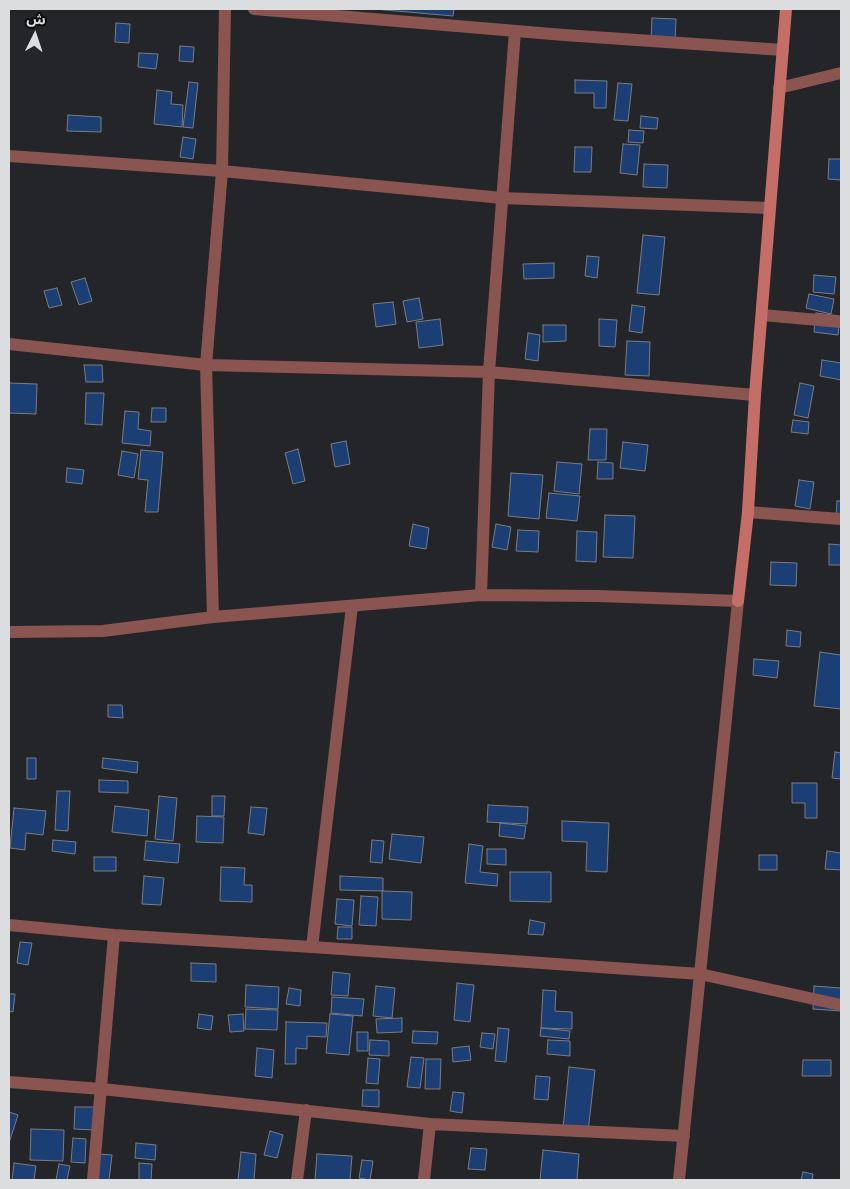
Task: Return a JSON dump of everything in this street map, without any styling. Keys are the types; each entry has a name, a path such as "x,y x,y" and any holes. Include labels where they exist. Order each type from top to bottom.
{"street":[{"path":"213,617 206,365 222,171 225,9"},
{"path":"254,9 515,31 783,50"},
{"path":"679,1180 748,512 755,394 786,9"},
{"path":"481,595 489,372 515,31"},
{"path":"779,88 841,73"},
{"path":"9,156 222,171 502,198 770,208"},
{"path":"762,315 841,322"},
{"path":"9,344 206,365 489,372 755,394"},
{"path":"748,512 841,519"},
{"path":"9,632 103,630 213,617 481,595 598,596 738,601"},
{"path":"312,947 352,606"},
{"path":"9,925 114,935 700,974 841,1005"},
{"path":"92,1180 102,1089 114,935"},
{"path":"9,1082 102,1089 430,1124 684,1136"},
{"path":"297,1180 306,1110"},
{"path":"424,1180 430,1124"}],"building":[{"path":"374,9 454,9 453,16"},
{"path":"652,18 676,19 675,41 651,40"},
{"path":"116,23 130,24 129,43 115,42"},
{"path":"180,46 194,47 193,62 179,61"},
{"path":"139,53 158,54 156,69 138,67"},
{"path":"575,80 607,81 606,108 594,108 594,93 575,93"},
{"path":"189,82 198,83 193,128 183,127"},
{"path":"618,83 632,84 628,121 614,120"},
{"path":"157,90 172,92 171,104 183,105 182,127 154,124"},
{"path":"68,115 101,117 101,132 67,131"},
{"path":"641,116 658,118 657,129 640,128"},
{"path":"629,130 644,131 643,143 628,142"},
{"path":"183,137 196,139 193,159 180,157"},
{"path":"623,144 640,145 637,175 620,173"},
{"path":"575,147 592,147 591,172 574,172"},
{"path":"829,159 841,159 841,180 828,179"},
{"path":"644,164 668,165 667,188 643,187"},
{"path":"643,235 665,237 659,295 637,293"},
{"path":"587,256 599,257 597,278 585,276"},
{"path":"554,263 554,278 524,279 523,264"},
{"path":"814,275 836,277 834,294 813,292"},
{"path":"85,278 92,301 79,305 71,282"},
{"path":"57,288 62,305 49,308 44,291"},
{"path":"809,294 834,299 831,314 806,308"},
{"path":"419,298 423,319 407,322 403,301"},
{"path":"393,302 396,324 376,327 373,304"},
{"path":"632,305 645,307 642,333 629,331"},
{"path":"816,313 840,316 838,335 814,332"},
{"path":"440,319 443,345 419,348 416,322"},
{"path":"599,319 617,320 615,347 599,346"},
{"path":"543,325 566,325 566,341 543,342"},
{"path":"528,333 540,335 538,361 525,359"},
{"path":"627,341 650,342 649,376 625,375"},
{"path":"822,360 841,363 841,380 820,376"},
{"path":"84,365 102,365 103,382 86,382"},
{"path":"9,383 37,384 36,414 9,413"},
{"path":"800,383 814,386 808,418 794,415"},
{"path":"86,393 104,393 102,425 85,424"},
{"path":"152,408 166,408 166,422 151,422"},
{"path":"125,411 139,412 138,429 151,431 150,446 122,443"},
{"path":"793,420 809,422 808,434 791,432"},
{"path":"590,429 607,429 606,460 588,460"},
{"path":"346,441 350,464 335,467 331,444"},
{"path":"623,442 648,445 645,471 620,468"},
{"path":"298,449 305,481 293,484 285,453"},
{"path":"141,450 163,452 158,512 145,512 148,480 138,479"},
{"path":"122,451 138,454 134,478 118,475"},
{"path":"557,462 582,464 579,494 554,491"},
{"path":"598,462 613,463 613,479 597,479"},
{"path":"67,468 84,470 82,484 66,482"},
{"path":"511,473 543,475 539,519 508,516"},
{"path":"799,480 814,482 810,509 795,506"},
{"path":"549,493 580,496 577,521 546,518"},
{"path":"837,501 841,501 841,516 836,515"},
{"path":"605,515 635,516 633,558 603,557"},
{"path":"413,524 429,528 426,549 409,546"},
{"path":"496,524 511,527 507,550 492,547"},
{"path":"518,530 539,531 538,552 516,551"},
{"path":"577,531 597,532 596,562 576,561"},
{"path":"829,544 841,545 841,565 829,565"},
{"path":"771,562 797,563 796,586 770,585"},
{"path":"787,630 801,632 800,647 786,646"},
{"path":"820,652 841,655 841,709 814,706"},
{"path":"754,659 779,661 777,678 753,675"},
{"path":"108,705 122,705 123,718 108,717"},
{"path":"835,752 841,753 841,779 832,778"},
{"path":"27,758 36,758 36,779 27,779"},
{"path":"103,758 138,762 137,773 102,768"},
{"path":"99,780 128,781 128,793 99,792"},
{"path":"792,783 817,783 817,818 805,818 805,803 792,803"},
{"path":"57,791 70,791 68,831 55,830"},
{"path":"159,796 177,798 173,841 155,839"},
{"path":"212,796 225,796 224,816 212,816"},
{"path":"488,805 528,807 527,824 487,822"},
{"path":"115,806 149,810 147,836 112,832"},
{"path":"251,807 267,808 264,835 248,833"},
{"path":"14,808 46,811 43,835 26,833 25,850 10,848"},
{"path":"197,816 224,817 223,843 196,842"},
{"path":"562,821 609,823 607,872 586,871 587,842 562,841"},
{"path":"500,823 526,826 524,839 499,836"},
{"path":"392,834 424,837 421,863 389,859"},
{"path":"53,840 76,842 75,854 52,851"},
{"path":"372,840 384,841 382,863 370,862"},
{"path":"146,841 180,844 178,863 144,860"},
{"path":"469,844 483,846 480,872 498,874 497,886 465,883"},
{"path":"487,849 506,849 506,865 487,864"},
{"path":"827,851 841,853 841,870 825,869"},
{"path":"759,855 777,855 777,870 759,870"},
{"path":"94,857 116,857 116,871 94,871"},
{"path":"221,867 245,868 244,885 252,885 252,902 220,901"},
{"path":"510,872 551,872 551,902 510,901"},
{"path":"144,876 164,878 161,905 142,904"},
{"path":"340,876 383,878 383,891 340,890"},
{"path":"382,891 412,892 411,920 382,919"},
{"path":"361,896 378,897 376,926 359,925"},
{"path":"337,899 354,900 352,926 335,924"},
{"path":"530,920 545,923 543,935 528,934"},
{"path":"338,927 352,927 352,939 337,939"},
{"path":"20,942 32,943 28,965 17,963"},
{"path":"191,963 216,964 216,982 191,981"},
{"path":"333,972 350,974 348,996 331,995"},
{"path":"457,983 474,985 470,1022 454,1020"},
{"path":"246,985 279,987 278,1009 245,1007"},
{"path":"376,986 395,988 392,1018 373,1016"},
{"path":"814,986 841,988 841,1011 813,1009"},
{"path":"289,988 301,990 300,1006 286,1004"},
{"path":"543,990 556,991 555,1011 572,1012 572,1029 541,1028"},
{"path":"9,994 15,994 13,1012 9,1011"},
{"path":"332,997 364,999 362,1016 331,1013"},
{"path":"246,1009 278,1010 277,1030 245,1029"},
{"path":"199,1014 213,1016 211,1030 197,1028"},
{"path":"243,1014 244,1031 230,1032 228,1015"},
{"path":"330,1014 353,1016 349,1055 326,1053"},
{"path":"402,1018 402,1032 377,1033 376,1019"},
{"path":"286,1022 327,1023 326,1037 307,1036 307,1049 296,1048 296,1064 285,1064"},
{"path":"498,1028 509,1029 506,1062 495,1061"},
{"path":"541,1028 570,1031 569,1039 540,1036"},
{"path":"413,1031 438,1032 437,1044 412,1043"},
{"path":"357,1032 368,1032 368,1051 357,1051"},
{"path":"482,1033 495,1034 493,1049 480,1047"},
{"path":"370,1040 389,1041 389,1056 369,1055"},
{"path":"548,1040 570,1041 570,1056 547,1054"},
{"path":"469,1046 471,1060 453,1062 452,1048"},
{"path":"257,1048 274,1050 272,1078 255,1076"},
{"path":"411,1057 424,1058 420,1088 407,1087"},
{"path":"368,1058 380,1059 378,1084 366,1083"},
{"path":"426,1059 441,1059 440,1089 425,1089"},
{"path":"803,1060 831,1060 831,1076 802,1076"},
{"path":"569,1067 595,1070 588,1132 563,1129"},
{"path":"536,1076 550,1077 548,1100 534,1099"},
{"path":"363,1090 379,1090 379,1107 362,1106"},
{"path":"453,1092 464,1093 462,1113 450,1111"},
{"path":"75,1107 95,1107 94,1130 74,1129"},
{"path":"9,1112 18,1115 9,1143"},
{"path":"31,1129 64,1130 63,1161 30,1160"},
{"path":"270,1131 283,1135 277,1158 264,1155"},
{"path":"73,1138 86,1139 85,1163 71,1162"},
{"path":"136,1143 156,1145 155,1160 135,1158"},
{"path":"471,1148 487,1149 485,1170 468,1169"},
{"path":"543,1150 579,1154 577,1180 540,1180"},
{"path":"241,1152 256,1154 254,1180 238,1180"},
{"path":"99,1154 112,1155 109,1180 97,1180"},
{"path":"317,1154 352,1156 350,1180 315,1180"},
{"path":"362,1160 373,1161 370,1180 359,1178"},
{"path":"14,1163 36,1166 34,1180 12,1180"},
{"path":"139,1163 152,1164 151,1180 139,1180"},
{"path":"59,1164 70,1166 67,1180 56,1180"},
{"path":"803,1172 813,1174 812,1180 801,1180"}]}
